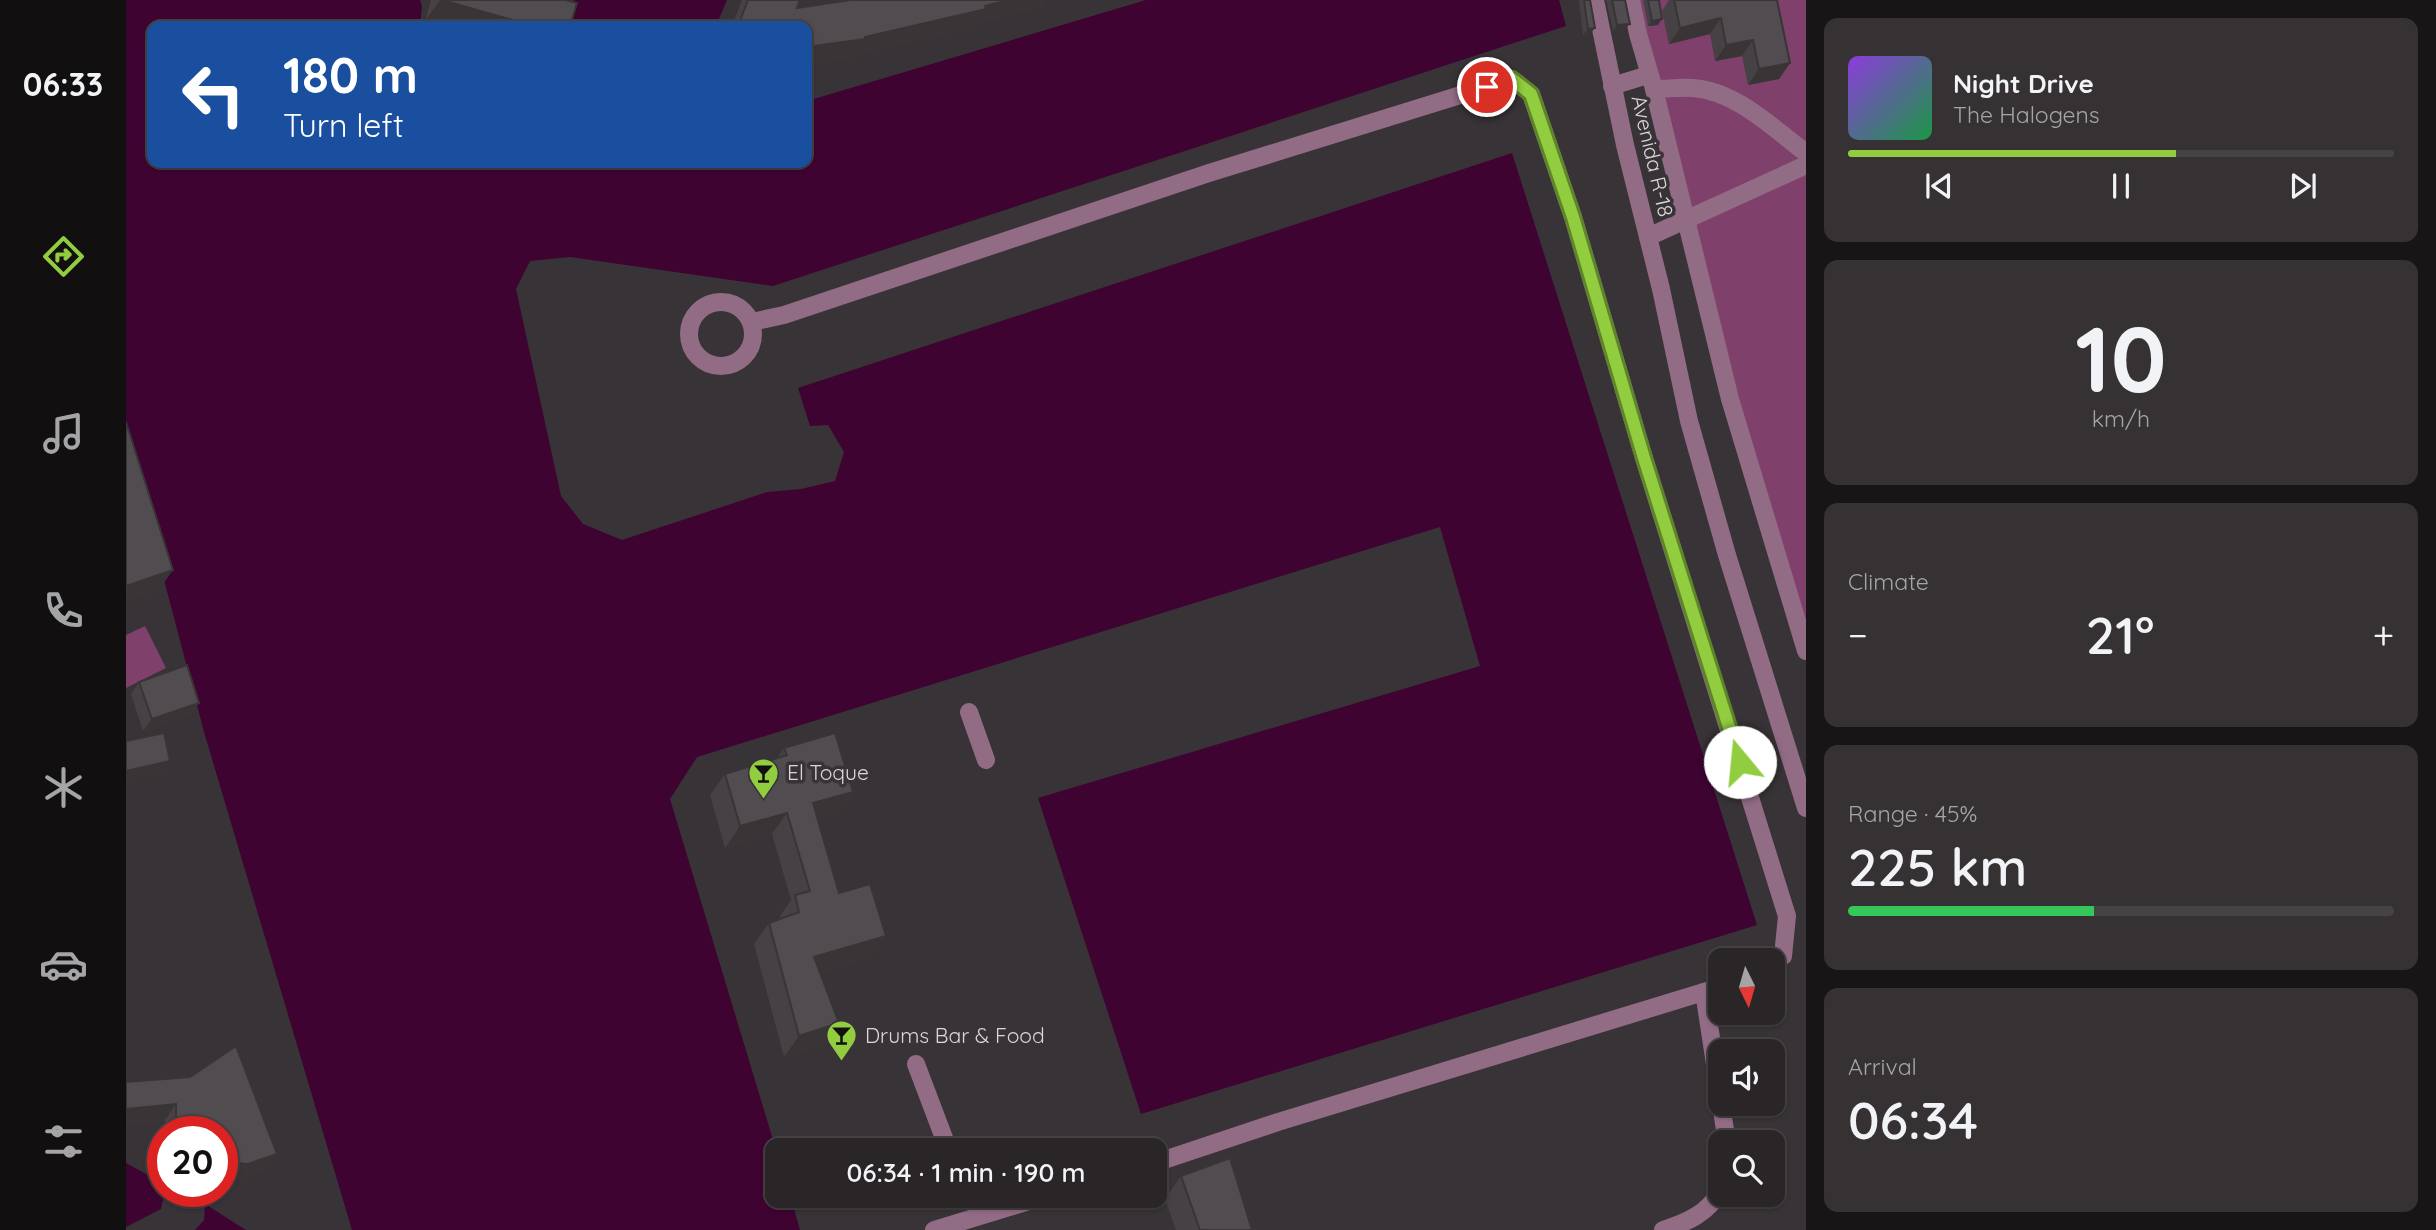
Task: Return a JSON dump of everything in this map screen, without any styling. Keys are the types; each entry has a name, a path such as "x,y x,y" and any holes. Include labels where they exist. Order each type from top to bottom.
{"street":[{"path":"1595,0 1612,86"},
{"path":"1631,0 1651,82 1721,95 1748,110 1806,153"},
{"path":"752,322 784,315 1209,173 1512,79 1531,94 1573,217 1644,458 1787,916 1784,948"},
{"name":"Avenida R-18","path":"1806,651 1730,399 1651,82 1612,86 1689,421 1742,605 1806,808"},
{"path":"1648,237 1806,165"},
{"path":"969,712 986,760"},
{"path":"1167,1159 1278,1122 1708,991"},
{"path":"916,1064 944,1138"},
{"path":"1663,1230 1684,1224 1709,1207"},
{"path":"934,1230 1006,1208"}],"shaded area":[{"path":"126,0 420,0 422,6 420,21 147,21 147,168 812,168 812,100 1146,0 1559,0 1566,26 773,286 570,257 530,261 516,289 561,496 583,524 622,540 767,492 801,489 835,481 844,452 828,425 810,426 798,388 1512,153 1757,925 1141,1114 1038,798 1480,666 1440,527 697,757 670,799 772,1138 765,1138 765,1208 794,1208 800,1230 352,1230 204,732 126,435"},
{"path":"574,0 727,0 718,21 564,21"},
{"path":"1633,0 1806,0 1806,653"},
{"path":"145,626 166,668 126,688 126,635"},
{"path":"126,1163 147,1174 147,1207 161,1207 126,1227"},
{"path":"205,1207 210,1207 246,1230 195,1230 204,1220"}],"building":[{"path":"442,0 565,0 577,3 572,21 516,21"},
{"path":"748,0 800,0 797,8 850,0 1008,0 985,6 986,9 865,39 812,46 812,21 740,21"},
{"path":"1584,0 1590,0 1595,28 1588,29"},
{"path":"1612,0 1625,0 1630,24 1617,25"},
{"path":"1648,0 1659,0 1662,19 1652,21"},
{"path":"1674,0 1777,0 1790,63 1759,69 1753,40 1726,45 1721,18 1680,28"},
{"path":"126,422 173,570 126,586"},
{"path":"187,665 199,703 152,719 139,682"},
{"path":"164,733 170,761 126,771 126,741"},
{"path":"835,733 853,792 813,803 839,893 870,884 886,936 814,957 839,1023 799,1036 769,923 799,912 795,895 810,891 787,813 740,826 725,774 787,755 784,748"},
{"path":"236,1046 277,1154 248,1164 238,1163 238,1116 176,1116 176,1104 126,1109 126,1082 190,1077"},
{"path":"1230,1158 1252,1230 1200,1230 1181,1176"}],"place":[{"name":"El Toque","path":"764,800"},
{"name":"Drums Bar & Food","path":"842,1063"}],"route":[{"path":"1487,87 1512,79 1531,94 1573,217 1629,399 1644,458 1740,762"}]}
